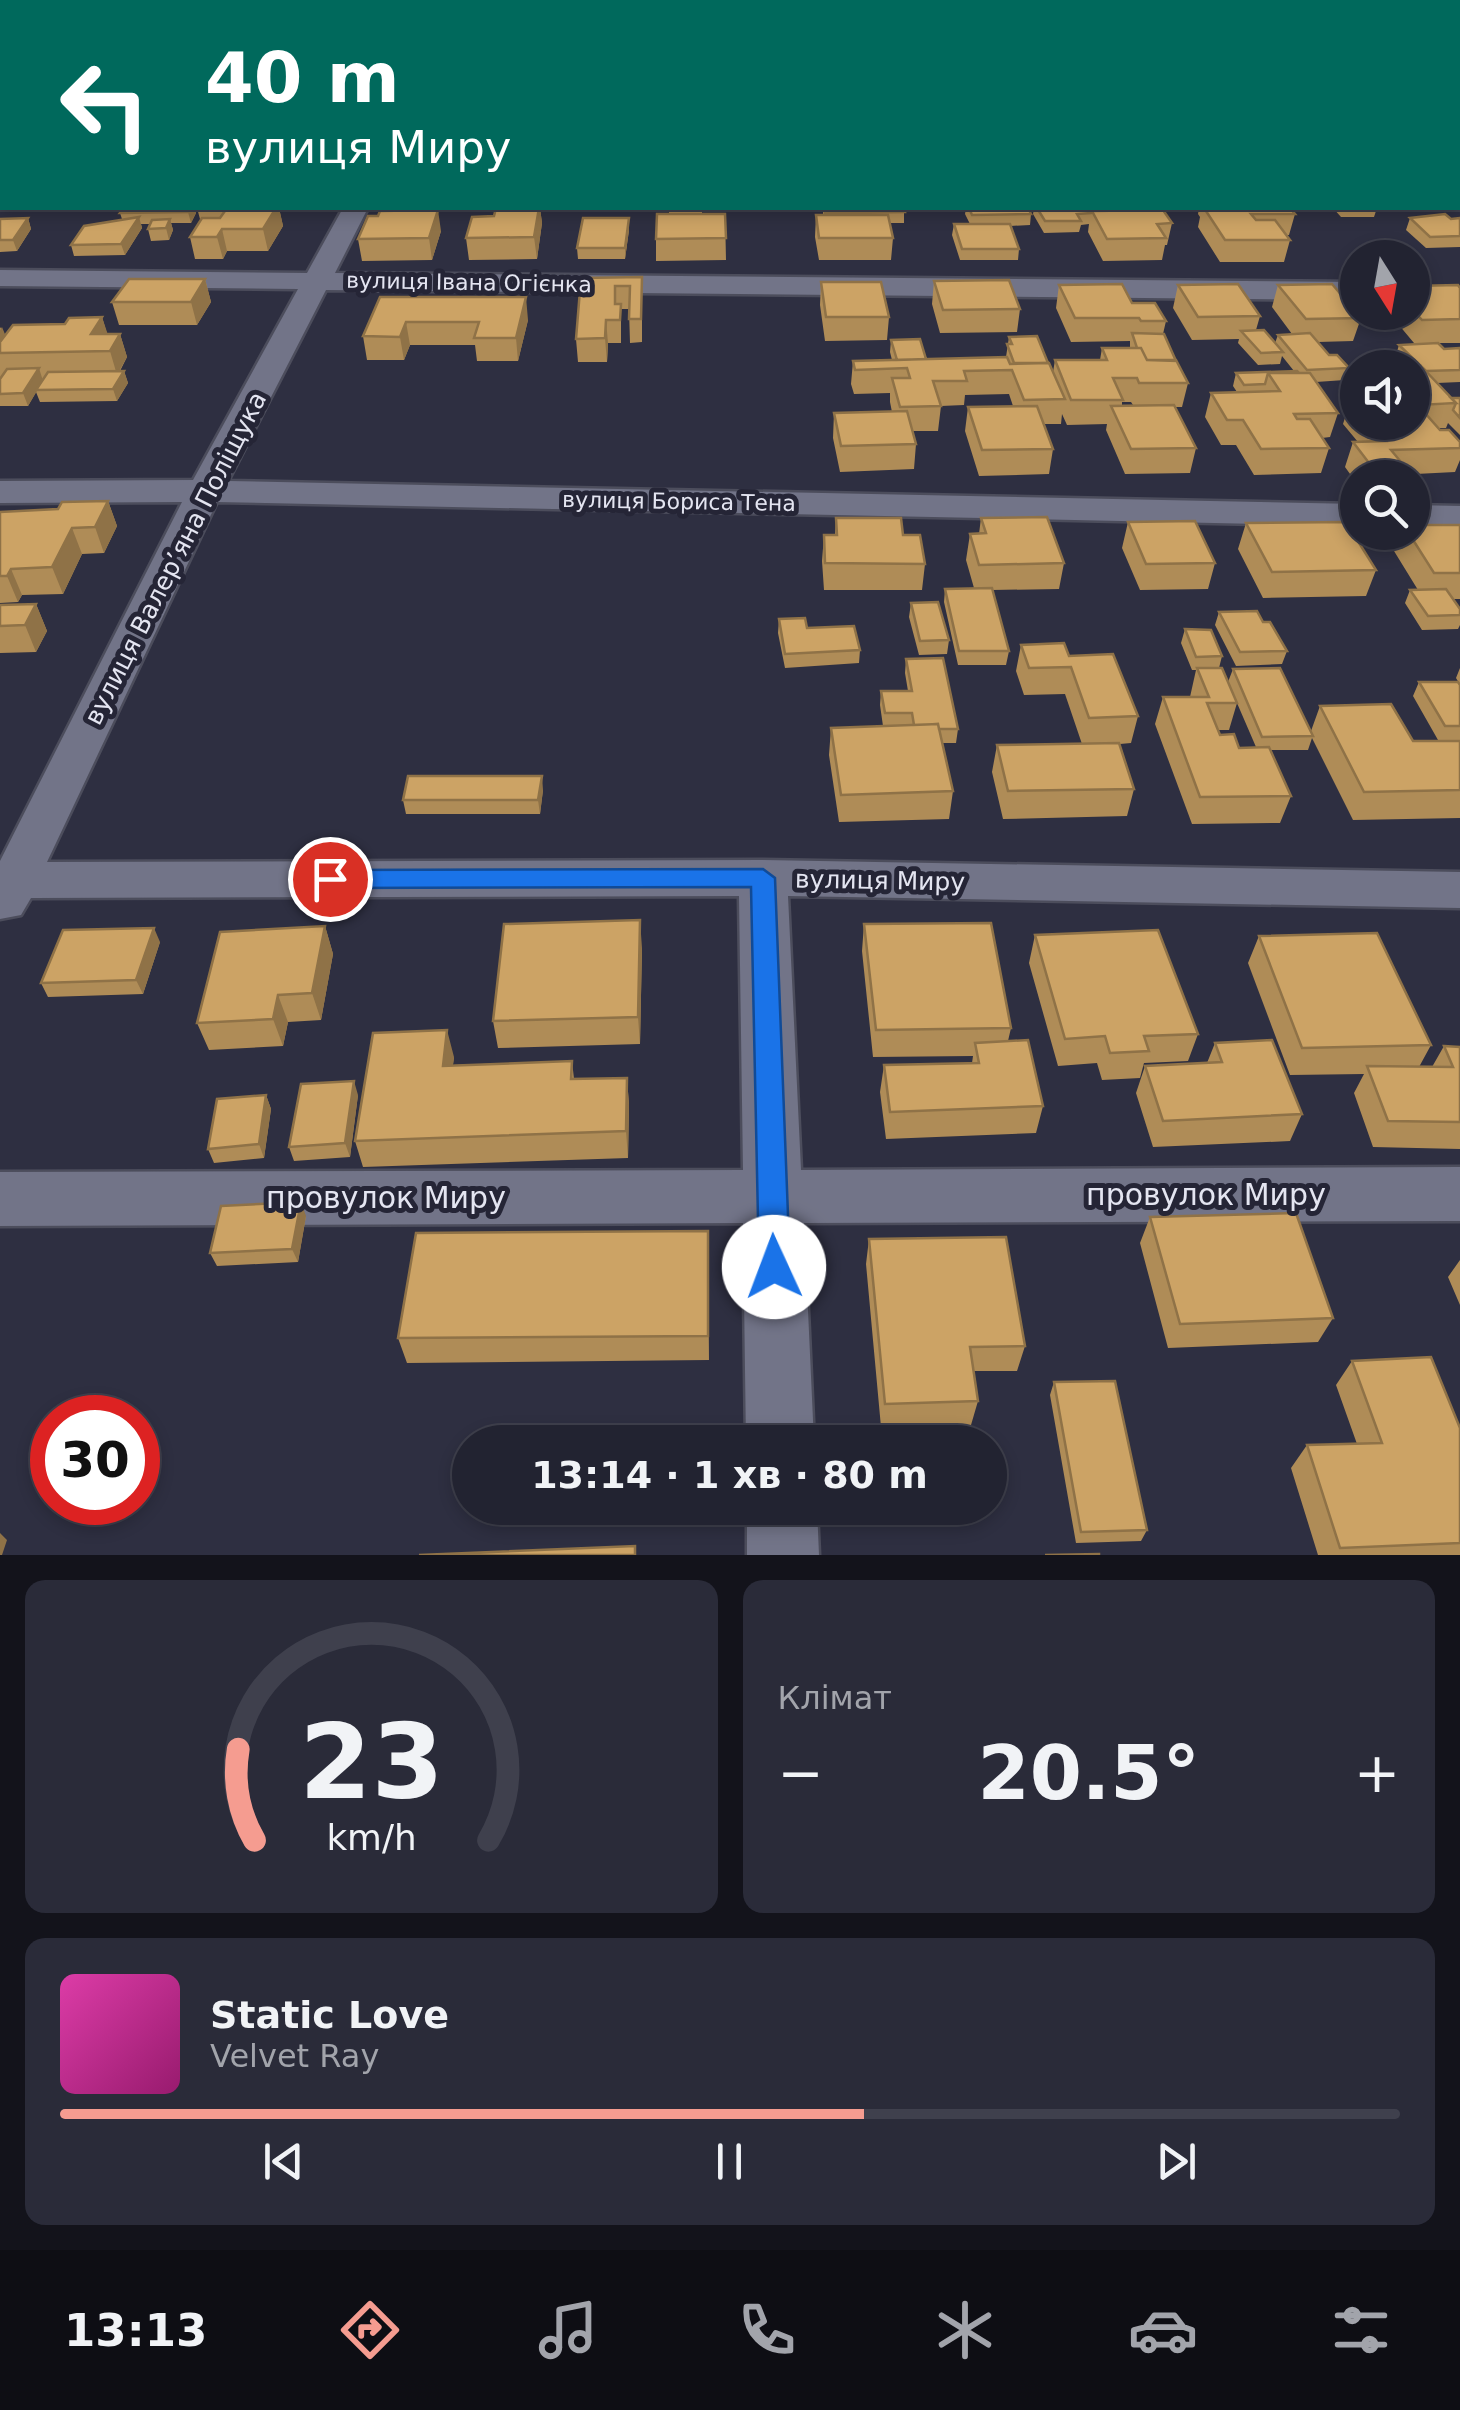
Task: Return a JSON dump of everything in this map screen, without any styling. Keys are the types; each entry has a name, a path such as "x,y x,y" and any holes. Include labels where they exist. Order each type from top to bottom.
{"street":[{"name":"вулиця Валерʼяна Поліщука","path":"5,890 204,491 354,210"},
{"name":"вулиця Івана Огієнка","path":"0,278 1340,291"},
{"name":"вулиця Бориса Тена","path":"0,492 204,491 1340,515"},
{"path":"1430,516 1460,517"},
{"name":"вулиця Миру","path":"5,890 763,878 1460,890"},
{"path":"763,878 779,1425"},
{"name":"провулок Миру","path":"0,1199 1460,1194"},
{"path":"782,1525 783,1555"}],"building":[{"path":"122,210 190,210 188,212 120,213"},
{"path":"226,210 275,210 263,229 222,229 217,237 190,237 202,218 220,218"},
{"path":"438,210 429,238 358,239 368,216 378,216 380,211"},
{"path":"496,210 539,210 534,237 466,238 472,217 494,216"},
{"path":"824,210 905,212 825,213"},
{"path":"970,210 1029,210 1031,214 972,215"},
{"path":"1038,210 1100,211 1077,214 1081,221 1045,221"},
{"path":"1163,210 1172,223 1157,224 1166,238 1107,239 1092,211"},
{"path":"1205,210 1292,210 1295,214 1251,214 1256,220 1275,220 1290,240 1225,240"},
{"path":"657,214 725,214 726,238 656,239"},
{"path":"1445,214 1451,219 1460,218 1460,236 1430,237 1410,218"},
{"path":"816,215 888,215 893,238 819,238"},
{"path":"139,217 121,244 71,245 84,226"},
{"path":"28,218 13,240 0,240 0,219"},
{"path":"583,218 629,218 625,248 577,248"},
{"path":"170,219 166,228 148,229 152,220"},
{"path":"954,224 1010,224 1019,249 962,249"},
{"path":"642,277 641,319 629,319 630,286 615,286 615,304 621,304 620,320 606,320 605,338 576,339 581,278"},
{"path":"129,279 205,279 191,302 112,302"},
{"path":"1009,280 1020,309 943,310 934,281"},
{"path":"821,282 881,282 889,317 826,317"},
{"path":"1122,284 1132,303 1155,303 1166,321 1075,318 1059,285"},
{"path":"1238,284 1260,316 1198,317 1178,285"},
{"path":"1332,284 1340,293 1340,318 1306,319 1278,285"},
{"path":"1458,285 1460,319 1430,320 1430,286"},
{"path":"380,297 526,297 516,338 474,338 479,322 406,322 400,337 363,336"},
{"path":"102,317 91,334 120,334 110,351 0,353 0,342 13,325 65,324 69,318"},
{"path":"1264,330 1283,352 1261,353 1241,331"},
{"path":"1132,333 1164,334 1176,361 1147,360"},
{"path":"1310,333 1329,355 1340,358 1340,368 1307,370 1278,335"},
{"path":"1037,336 1048,363 1014,363 1007,344 1012,344 1009,337"},
{"path":"920,339 926,359 897,360 891,340"},
{"path":"1438,343 1444,349 1460,348 1460,370 1430,371 1430,350 1404,350 1399,345"},
{"path":"1102,348 1141,348 1147,360 1176,360 1188,383 1139,383 1137,378 1113,378 1123,400 1071,400 1055,360 1107,360"},
{"path":"1007,357 1010,364 1049,363 1065,399 1024,400 1012,370 964,371 967,381 933,381 941,406 900,407 892,378 910,378 907,368 855,370 853,361"},
{"path":"39,368 23,393 0,394 0,379 7,369"},
{"path":"124,371 113,389 36,390 48,372"},
{"path":"1297,371 1268,373 1265,384 1244,385 1236,373"},
{"path":"1268,373 1310,373 1338,413 1294,414 1297,419 1310,419 1329,448 1261,449 1243,420 1227,420 1211,393 1280,391"},
{"path":"1430,376 1456,403 1430,404"},
{"path":"1451,398 1460,398 1460,418 1453,410 1456,403"},
{"path":"1174,405 1196,448 1131,449 1111,406"},
{"path":"1037,406 1053,449 982,450 968,407"},
{"path":"907,411 916,444 841,446 834,413"},
{"path":"1430,419 1440,430 1449,430 1460,442 1460,448 1391,450 1399,460 1367,460 1353,442 1430,440"},
{"path":"108,501 95,527 72,528 52,567 11,569 7,576 0,576 0,512 58,509 62,502"},
{"path":"1047,517 1064,563 979,565 970,534 986,533 981,518"},
{"path":"836,518 901,518 903,535 920,535 925,564 825,563 824,535 837,535"},
{"path":"1195,521 1215,563 1146,564 1128,522"},
{"path":"1340,522 1340,550 1364,550 1376,570 1272,572 1246,523"},
{"path":"1430,525 1460,525 1460,573 1434,573 1419,550 1430,550"},
{"path":"992,588 1009,651 959,651 945,589"},
{"path":"1446,589 1460,615 1428,616 1410,590"},
{"path":"938,602 949,640 920,641 911,603"},
{"path":"36,604 25,625 0,626 0,605"},
{"path":"1257,611 1263,622 1270,622 1287,651 1240,652 1219,612"},
{"path":"805,618 807,628 854,626 860,650 785,654 779,619"},
{"path":"1185,629 1211,630 1222,656 1196,657"},
{"path":"1064,643 1069,656 1113,654 1138,716 1089,718 1071,667 1029,668 1021,645"},
{"path":"943,658 958,729 939,729 938,724 914,725 912,713 885,713 881,691 912,691 906,659"},
{"path":"1197,668 1222,668 1237,703 1207,703 1220,735 1234,734 1239,748 1269,747 1291,796 1200,797 1163,697 1209,697"},
{"path":"1280,668 1313,736 1262,737 1233,669"},
{"path":"1419,682 1458,682 1460,726 1445,726"},
{"path":"1391,704 1413,741 1460,741 1460,790 1364,792 1320,706"},
{"path":"938,724 953,791 841,795 831,728"},
{"path":"1119,743 1134,789 1008,791 997,745"},
{"path":"408,776 542,776 538,800 403,800"},
{"path":"640,920 638,1017 493,1021 504,924"},
{"path":"991,923 1011,1028 876,1030 864,924"},
{"path":"325,926 312,993 278,995 273,1019 197,1023 220,932"},
{"path":"154,928 136,980 41,983 63,930"},
{"path":"1158,930 1198,1034 1144,1036 1149,1051 1110,1053 1105,1036 1065,1039 1035,935"},
{"path":"1377,933 1431,1045 1302,1048 1259,936"},
{"path":"447,1030 443,1066 572,1061 571,1079 627,1078 626,1131 355,1141 373,1033"},
{"path":"1028,1040 1043,1106 890,1112 884,1065 979,1063 975,1043"},
{"path":"1272,1040 1302,1114 1163,1121 1145,1066 1222,1062 1215,1043"},
{"path":"1444,1046 1460,1047 1460,1122 1388,1121 1367,1066 1453,1067"},
{"path":"354,1081 345,1143 289,1147 301,1084"},
{"path":"266,1095 259,1144 208,1149 217,1099"},
{"path":"301,1202 292,1249 210,1253 221,1206"},
{"path":"1296,1213 1333,1318 1180,1324 1150,1217"},
{"path":"708,1231 708,1336 398,1338 416,1233"},
{"path":"1006,1237 1025,1346 970,1347 978,1401 885,1404 869,1239"},
{"path":"1431,1357 1460,1428 1460,1543 1340,1548 1307,1445 1382,1443 1352,1361"},
{"path":"1115,1381 1147,1530 1081,1532 1054,1382"},
{"path":"635,1546 635,1555 419,1555"}],"route":[{"path":"330,879 763,878 774,1267"}]}
